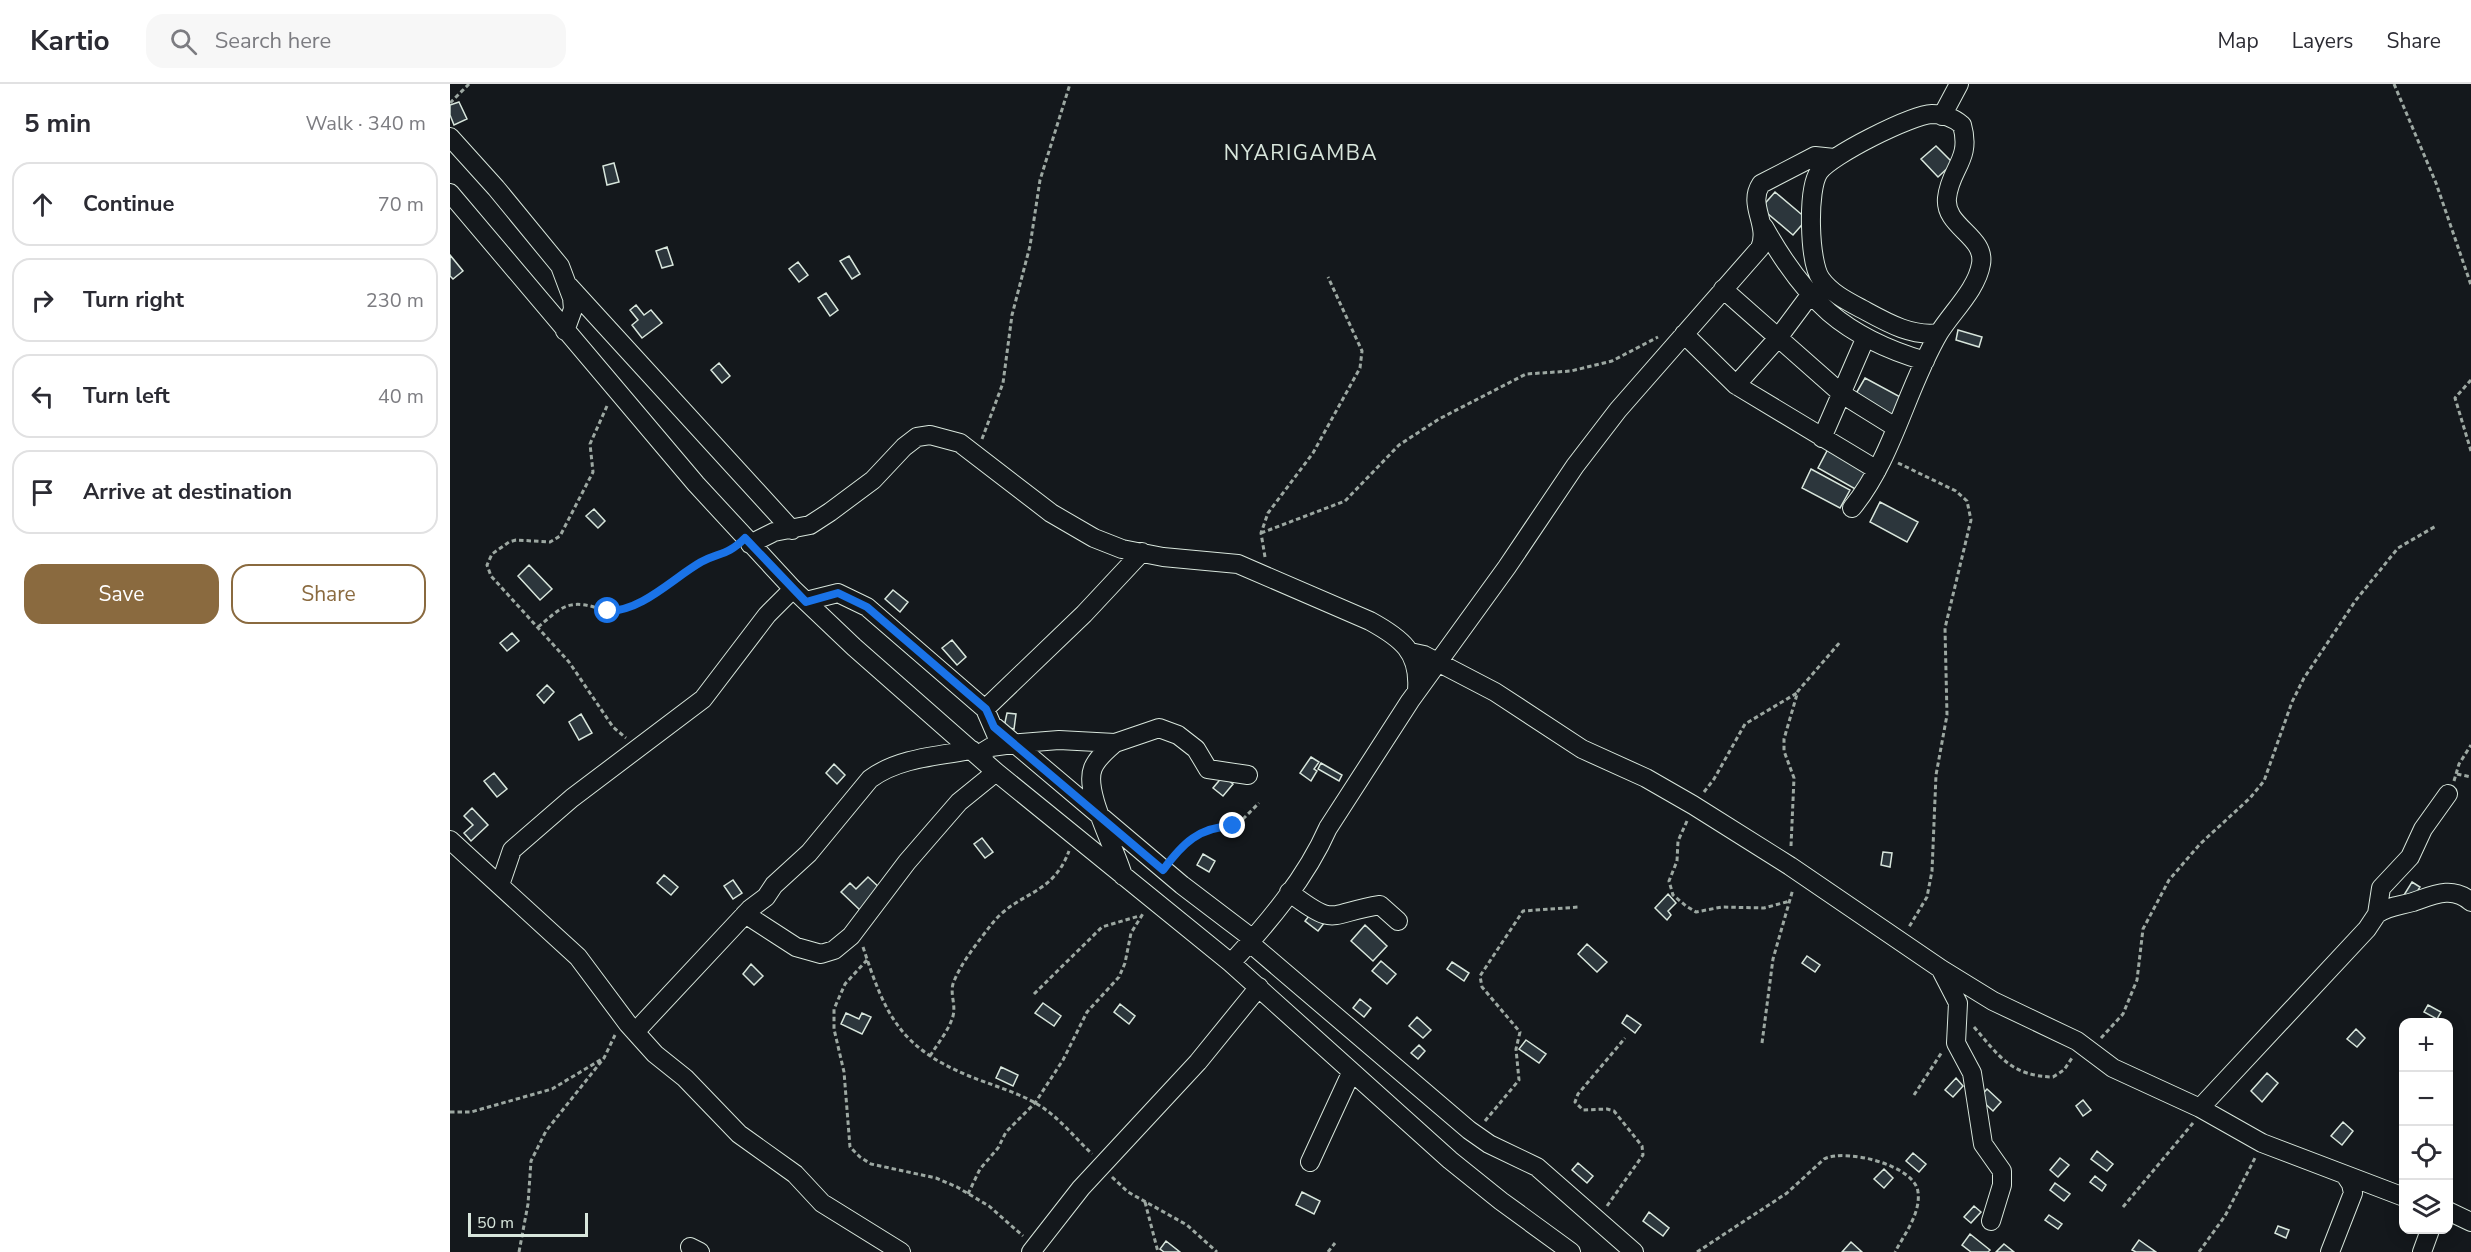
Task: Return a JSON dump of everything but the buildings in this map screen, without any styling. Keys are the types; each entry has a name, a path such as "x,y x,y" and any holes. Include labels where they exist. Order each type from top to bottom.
{"street":[{"path":"1942,116 1959,84"},
{"path":"1852,508 1864,493 1879,463 1939,333 1979,272 1982,254 1974,242 1952,220 1947,208 1947,196 1966,146 1962,125 1955,119 1932,114 1904,122 1834,158 1819,172 1812,190 1814,263 1821,279 1835,293 1878,318 1907,330 1929,334 1939,333"},
{"path":"450,137 518,213 560,266 569,286 573,309 566,331"},
{"path":"1834,158 1815,156 1761,184 1755,199 1764,227 1792,275 1810,295 1865,339 1925,361"},
{"path":"450,193 482,228 617,393 747,541 806,602 928,715 1231,963 1351,1073 1500,1202 1571,1252"},
{"path":"450,205 482,228"},
{"path":"1231,963 1289,892 1417,690 1575,466 1618,410 1760,248 1764,237 1764,227"},
{"path":"569,286 792,530"},
{"path":"1723,289 1842,394 1895,427"},
{"path":"1736,386 1778,338 1810,295"},
{"path":"1683,336 1736,386 1822,438 1879,463"},
{"path":"1822,438 1865,339"},
{"path":"747,541 774,532 810,525 852,497 917,437 930,435 951,439 983,459 1051,513 1094,538 1122,549 1238,564 1387,630 1410,652 1417,664 1417,690"},
{"path":"986,709 1084,614 1142,552"},
{"path":"472,860 499,856 512,850 572,798 703,699 767,615 793,589"},
{"path":"806,602 838,593 867,607 986,709 1006,746 1101,816 1251,941 1474,1134 1537,1167 1634,1252"},
{"path":"1410,652 1438,662 1495,692 1582,749 1646,778 1694,805 1794,869 1941,969 1993,1001 2084,1046 2113,1068 2202,1109 2262,1143 2399,1195"},
{"path":"626,1030 809,853 859,789 882,770 903,762 975,753 1006,746 1059,740 1115,743 1160,728 1167,729 1196,749 1208,769 1248,775"},
{"path":"1115,743 1093,767 1090,780 1123,876"},
{"path":"746,914 782,939 815,953 834,950 857,928 907,862 959,802 996,772"},
{"path":"2377,914 2381,888 2412,855 2423,829 2448,794"},
{"path":"450,840 578,957 626,1030 690,1083 739,1134 795,1174 818,1200 901,1252"},
{"path":"500,885 512,850"},
{"path":"1289,892 1320,914 1335,917 1380,905 1398,921"},
{"path":"2202,1109 2349,949 2377,914 2391,905 2438,893 2461,895 2471,902"},
{"path":"1941,969 1958,1003 1956,1044 1972,1073 1983,1143 2001,1171 2002,1185 1991,1221"},
{"path":"1034,1249 1102,1164 1198,1062 1259,987"},
{"path":"1310,1162 1351,1073"},
{"path":"2330,1252 2353,1193 2351,1184 2345,1175"},
{"path":"2453,1213 2469,1219"},
{"path":"2422,1252 2429,1234"}],"path":[{"path":"450,103 469,84"},
{"path":"983,459 982,439 1003,382 1012,315 1030,246 1040,180 1070,84"},
{"path":"2394,84 2436,183 2471,285"},
{"path":"1274,578 1266,561 1261,534 1268,513 1313,453 1360,368 1362,351 1328,277"},
{"path":"1261,534 1345,501 1399,445 1439,419 1526,374 1582,369 1612,361 1667,334 1683,336"},
{"path":"2471,380 2456,398 2471,451"},
{"path":"617,393 607,406 590,444 593,472 560,536 550,542 516,540 509,542 487,561 487,570 569,662 613,727 639,748"},
{"path":"1879,463 1956,491 1967,501 1971,520 1946,628 1947,715 1936,776 1932,871 1927,897 1900,941"},
{"path":"1958,1003 1972,1025 2004,1062 2016,1070 2046,1076 2058,1074 2084,1046 2123,1014 2137,980 2143,929 2169,880 2200,844 2250,798 2264,781 2292,702 2304,678 2356,600 2398,548 2436,526"},
{"path":"538,627 564,606 574,603 608,611 627,606 644,599 703,561 729,553 747,541"},
{"path":"1790,901 1764,908 1722,907 1696,912 1673,895 1669,881 1677,861 1678,841 1694,805 1714,779 1745,724 1797,693 1841,641"},
{"path":"1762,1043 1773,958 1790,901 1794,869 1794,778 1784,751 1784,739 1797,693"},
{"path":"2448,794 2459,764 2471,745"},
{"path":"2457,774 2471,777"},
{"path":"1163,870 1175,854 1197,835 1209,828 1238,824 1259,802"},
{"path":"930,1056 953,1015 952,988 958,973 996,920 1021,899 1039,891 1059,873 1074,836"},
{"path":"968,1194 980,1169 998,1148 1006,1132 1035,1103 1063,1060 1087,1012 1119,977 1125,963 1131,933 1153,901"},
{"path":"1474,1134 1518,1083 1520,1075 1516,1049 1520,1032 1482,987 1480,976 1523,911 1579,907"},
{"path":"1034,993 1102,927 1141,916"},
{"path":"857,928 881,1001 892,1020 918,1048 965,1074 1035,1103 1102,1164 1117,1184 1187,1225 1217,1252"},
{"path":"867,960 845,984 834,1009 834,1029 844,1072 850,1147 871,1164 936,1178 968,1194 989,1206 1034,1249"},
{"path":"519,1252 528,1204 531,1161 546,1131 626,1030"},
{"path":"1598,1220 1637,1164 1643,1151 1614,1111 1583,1110 1575,1102 1578,1094 1625,1038"},
{"path":"1914,1095 1940,1058 1945,1044"},
{"path":"450,1112 471,1112 552,1089 604,1058"},
{"path":"2123,1207 2202,1109"},
{"path":"2199,1252 2225,1216 2262,1143"},
{"path":"1697,1252 1787,1193 1830,1156 1869,1156 1912,1180 1918,1188 1919,1194 1911,1224 1895,1252"},
{"path":"1144,1201 1158,1252"},
{"path":"1328,1252 1335,1243"}],"district":[{"name":"NYARIGAMBA","path":"1301,153"}],"route":[{"path":"608,611 615,611 644,599 703,561 729,553 745,538 806,602 838,593 867,607 986,709 994,727 1163,870 1175,854 1197,835 1209,828 1233,826"}]}
